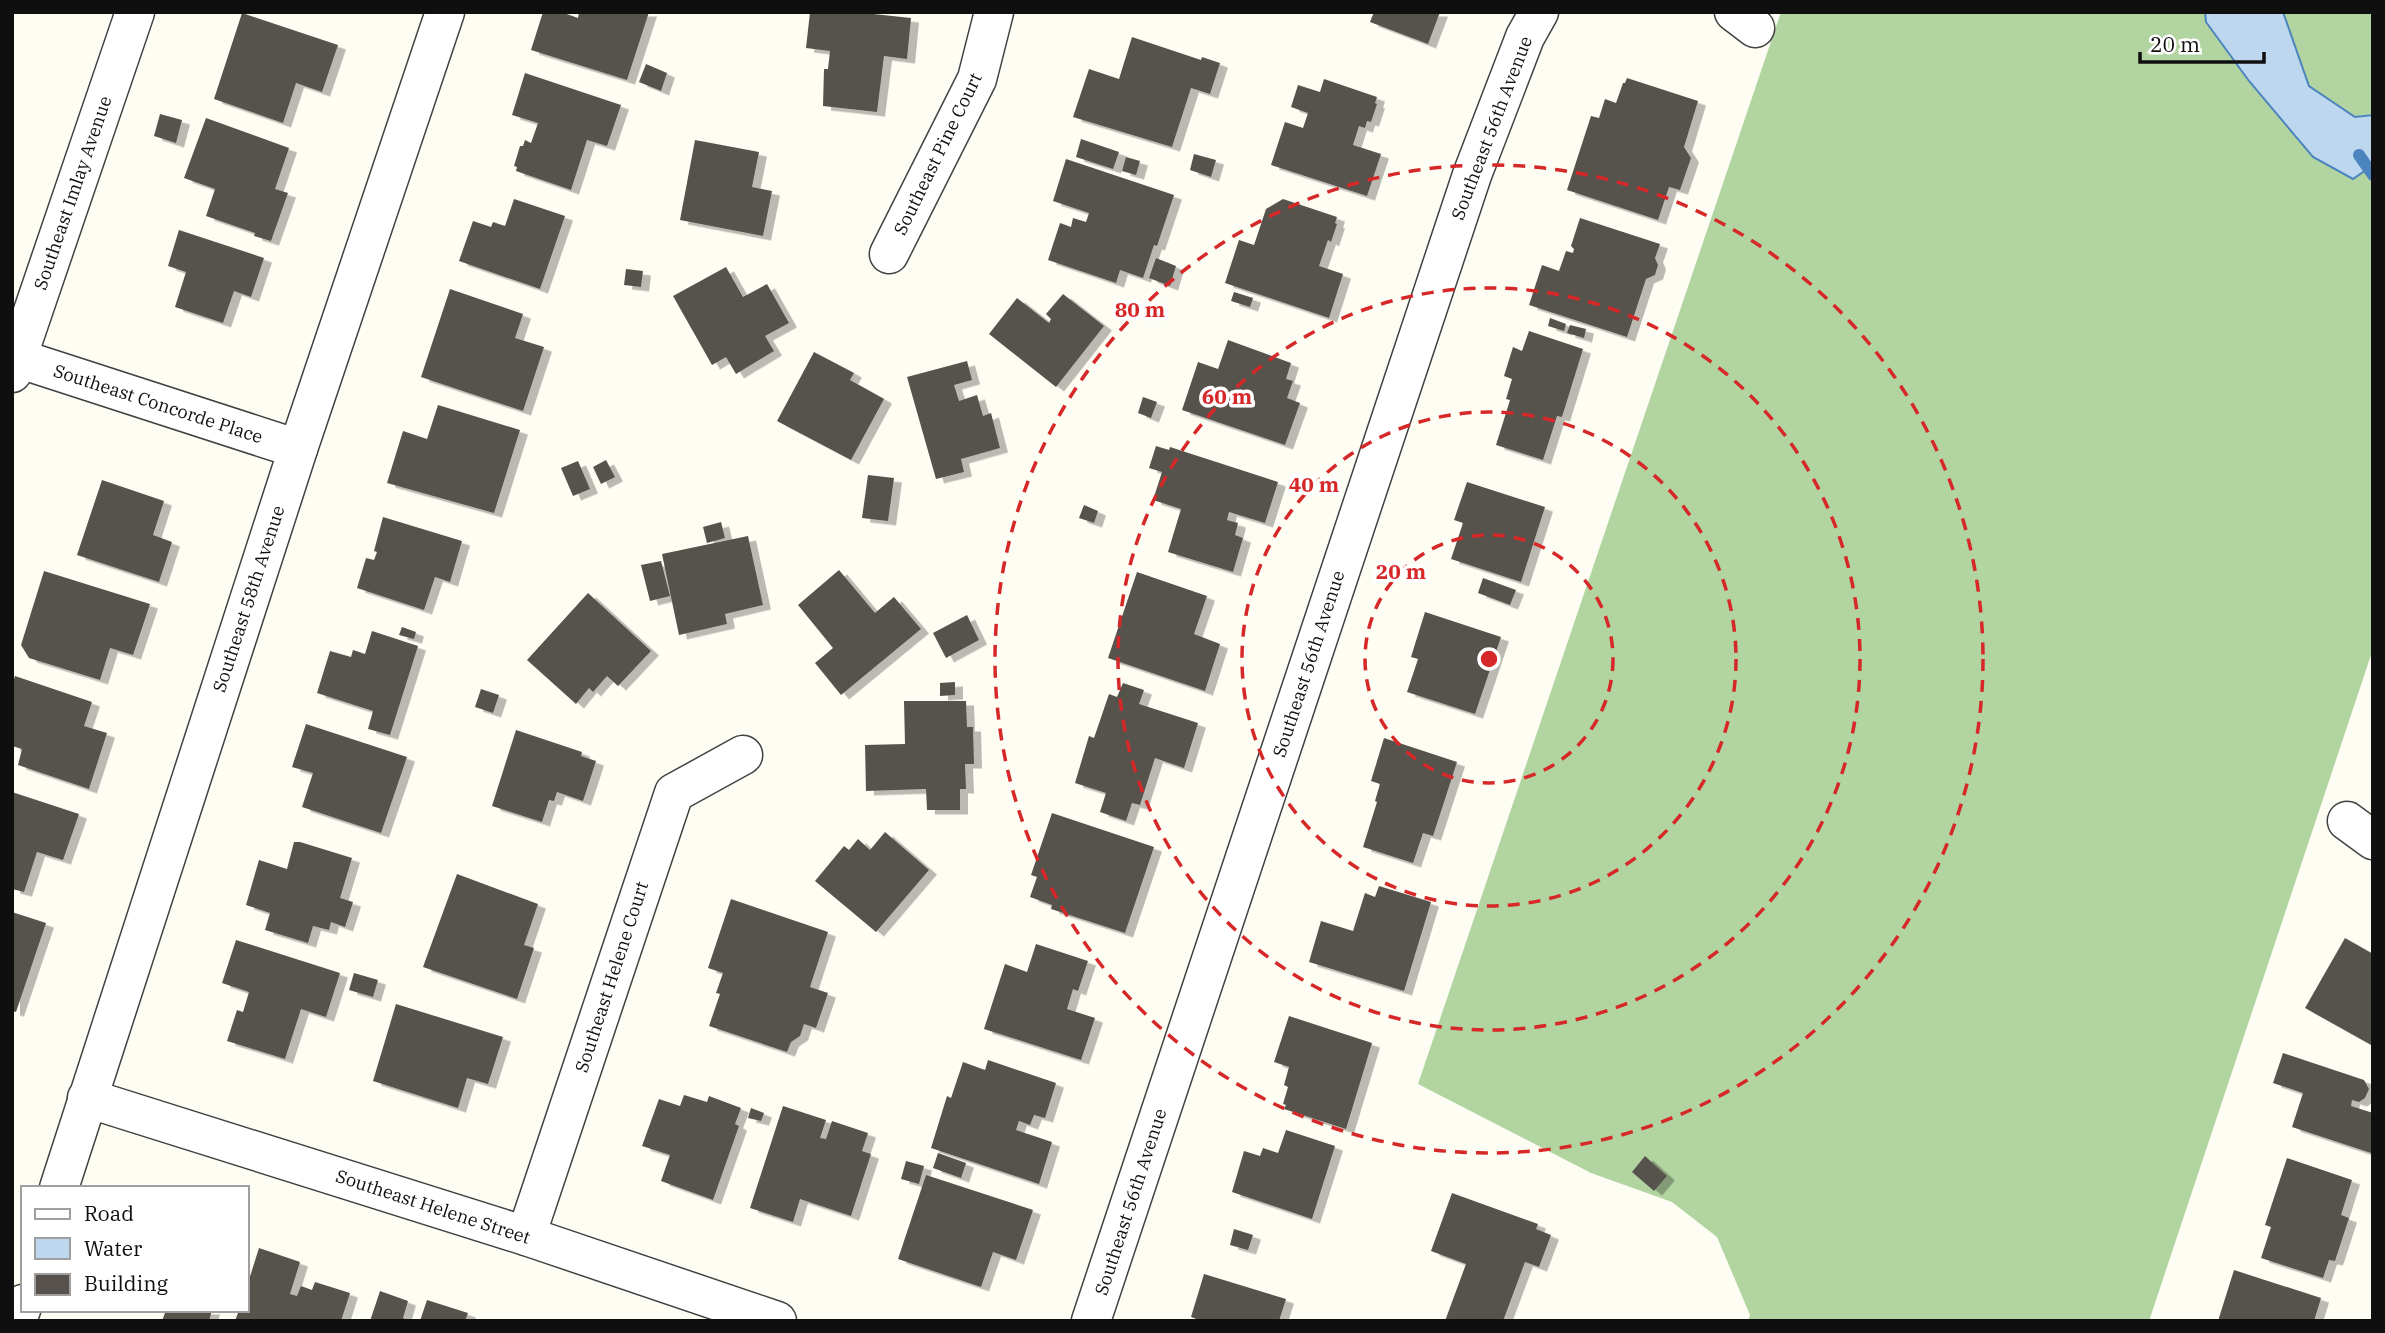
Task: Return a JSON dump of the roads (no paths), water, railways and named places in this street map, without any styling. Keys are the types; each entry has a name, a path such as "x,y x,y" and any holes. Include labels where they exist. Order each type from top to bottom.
{"street":[{"name":"Southeast Imlay Avenue","path":"15,365 135,12"},
{"name":"Southeast 58th Avenue","path":"60,1186 298,449 445,12"},
{"name":"Southeast Pine Court","path":"889,254 977,79 994,12"},
{"name":"Southeast 56th Avenue","path":"1091,1321 1472,175 1525,37 1539,12"},
{"name":"Southeast Concorde Place","path":"15,365 298,449"},
{"name":"Southeast Helene Court","path":"526,1236 674,793 743,755"},
{"name":"Southeast Helene Street","path":"87,1098 526,1236 777,1321"}],"water":[{"path":"2205,12 2283,12 2309,86 2355,117 2373,115 2373,165 2353,179 2313,157 2249,81 2206,22"}],"waterway":[{"path":"2359,155 2373,175"}]}
